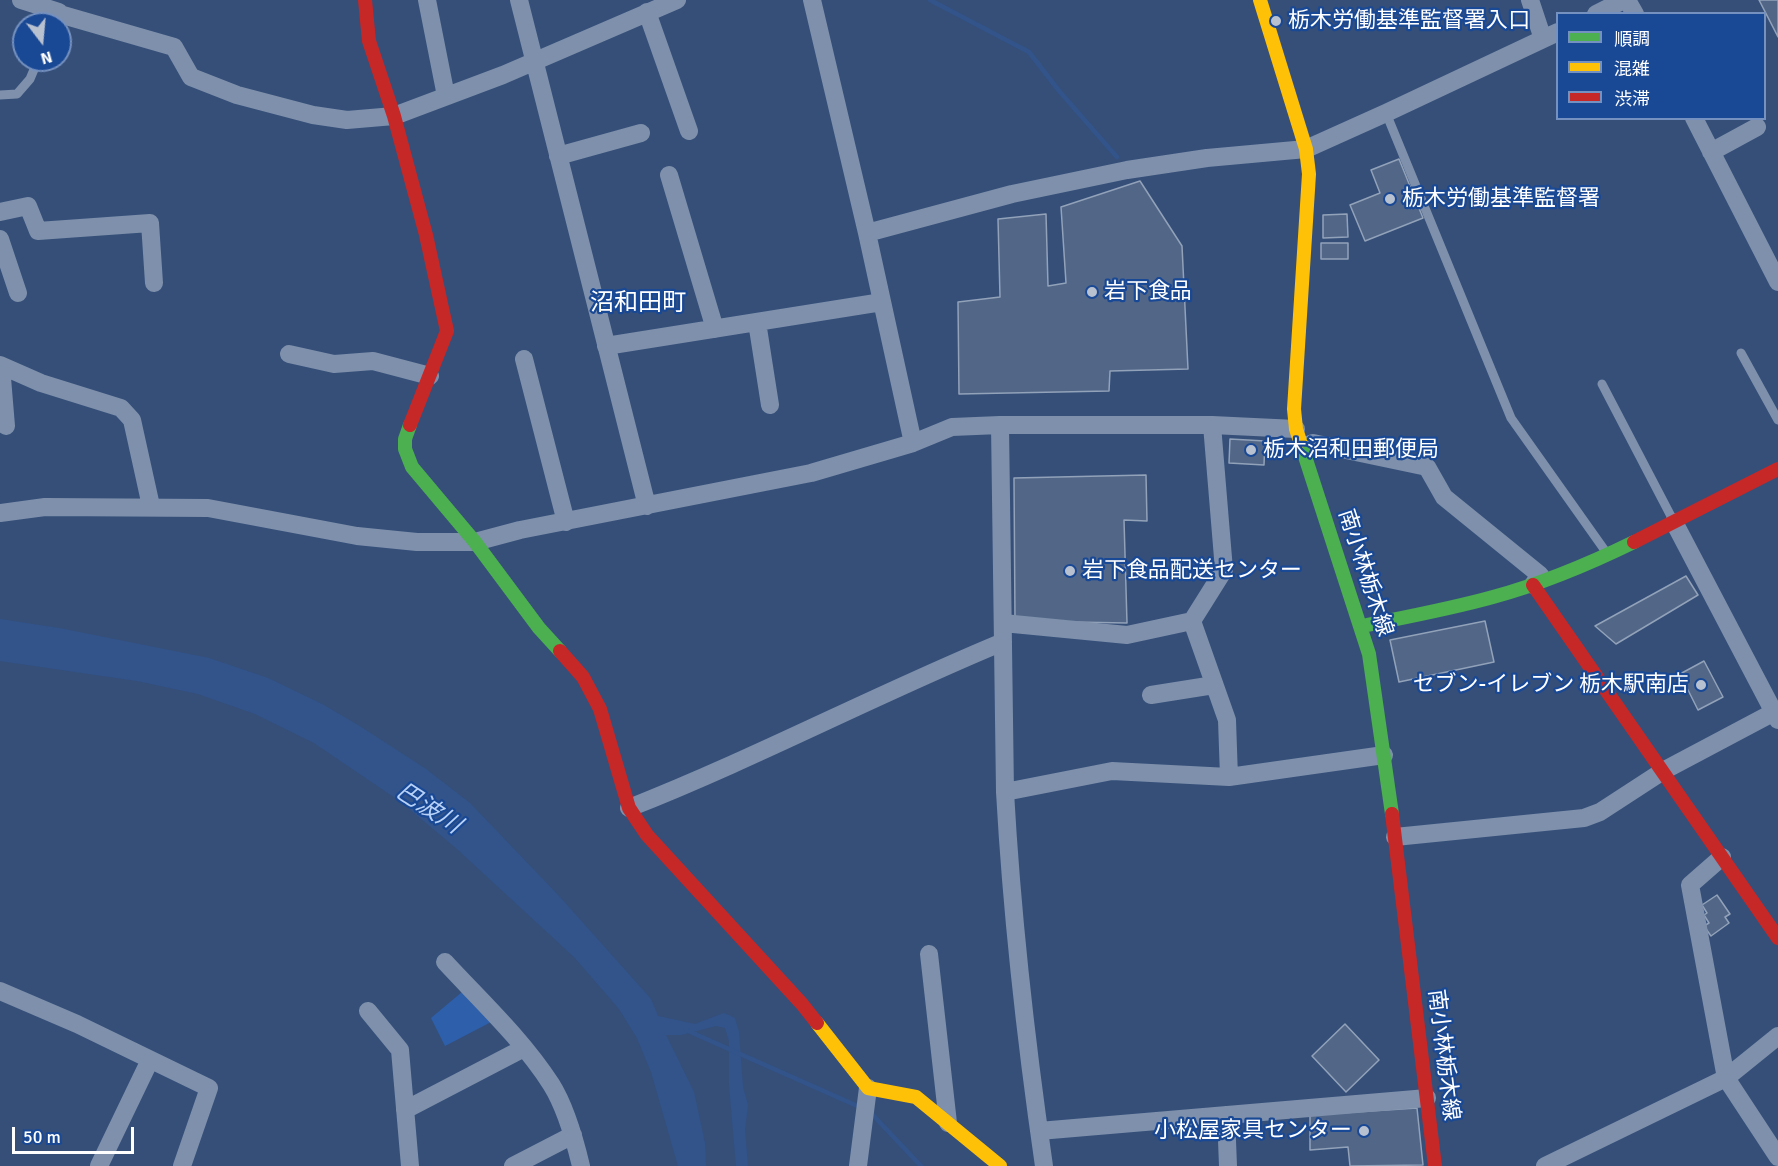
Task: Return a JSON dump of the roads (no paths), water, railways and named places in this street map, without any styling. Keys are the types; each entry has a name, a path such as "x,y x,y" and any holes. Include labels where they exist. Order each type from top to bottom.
{"street":[{"path":"21,0 59,12"},
{"path":"365,0 369,41 394,116 426,235 447,331 405,439 405,449 412,467 475,542 539,628 582,677 600,709 629,808 648,835 802,1004 868,1088 916,1097 1000,1166"},
{"path":"427,0 446,96"},
{"path":"519,0 647,506"},
{"path":"72,23 174,47 190,77 237,95 313,116 347,120 394,116 534,61 677,0"},
{"path":"812,0 867,233 913,443"},
{"name":"南小林栃木線","path":"1260,0 1306,149 1309,174 1294,409 1296,429 1362,626 1373,675 1436,1166"},
{"path":"867,233 1012,194 1127,170 1208,158 1306,149 1553,35 1530,0"},
{"path":"1600,12 1626,0"},
{"path":"647,12 689,131"},
{"path":"1695,120 1778,282"},
{"path":"1711,152 1757,127"},
{"path":"558,156 641,133"},
{"path":"669,175 715,329"},
{"path":"0,212 28,206 38,231 150,223 154,283"},
{"path":"0,238 18,293"},
{"path":"606,346 882,302"},
{"path":"757,322 770,405"},
{"path":"289,354 334,364 373,361 430,376"},
{"path":"524,358 566,522"},
{"path":"6,426 1,365 41,383 121,408 132,420 151,506"},
{"path":"1000,425 1005,792 1008,847 1027,1035 1044,1166"},
{"path":"0,513 45,507 208,508 357,536 417,542 475,542 520,530 812,473 913,443 952,427 1212,425 1296,429"},
{"path":"1003,623 1127,635 1192,621 1224,570 1212,425"},
{"path":"1302,448 1313,443 1427,467 1444,497 1540,575 1533,585"},
{"path":"1362,626 1497,596 1533,585 1607,554 1778,469"},
{"path":"1395,837 1584,818 1600,812 1664,771 1776,714 1674,522"},
{"path":"1533,585 1778,938"},
{"path":"1192,621 1227,720 1229,777"},
{"path":"629,808 682,787 953,662 1003,642"},
{"path":"1151,694 1214,685"},
{"path":"1005,792 1112,771 1229,777 1384,755"},
{"path":"1722,857 1690,885 1726,1078 1778,1157"},
{"path":"929,954 948,1123"},
{"path":"445,963 524,1048 552,1086 573,1135 581,1166"},
{"path":"0,991 77,1024 209,1088 182,1166"},
{"path":"368,1011 400,1050 410,1166"},
{"path":"1545,1166 1726,1078 1778,1036"},
{"path":"405,1110 524,1048"},
{"path":"99,1166 150,1060"},
{"path":"858,1166 868,1088"},
{"path":"1039,1131 1427,1098"},
{"path":"1226,1115 1228,1166"},
{"path":"513,1166 573,1135"}],"lane":[{"path":"0,95 17,94 33,72"},
{"path":"1386,113 1511,418 1607,554"},
{"path":"1741,353 1778,420"},
{"path":"1602,384 1674,522"}],"water":[{"name":"巴波川","path":"0,619 59,628 209,658 268,678 322,704 426,769 470,803 559,896 651,999 658,1016 695,1024 724,1013 735,1018 739,1032 743,1087 748,1105 745,1130 748,1166 736,1166 729,1085 729,1041 725,1028 716,1026 681,1035 666,1035 694,1092 705,1143 706,1166 678,1166 651,1072 637,1038 619,1009 575,958 457,849 401,802 314,743 255,714 198,694 137,681 0,661"}],"waterway":[{"path":"930,0 1029,52 1060,92 1117,157"},
{"path":"686,1030 862,1108"},
{"path":"869,1111 921,1166"}],"place":[{"name":"栃木労働基準監督署入口","path":"1276,21"},
{"name":"栃木労働基準監督署","path":"1390,199"},
{"name":"岩下食品","path":"1092,292"},
{"name":"栃木沼和田郵便局","path":"1251,450"},
{"name":"岩下食品配送センター","path":"1070,571"},
{"name":"セブン-イレブン 栃木駅南店","path":"1701,685"},
{"name":"小松屋家具センター","path":"1364,1131"}],"district":[{"name":"沼和田町","path":"638,304"}]}
